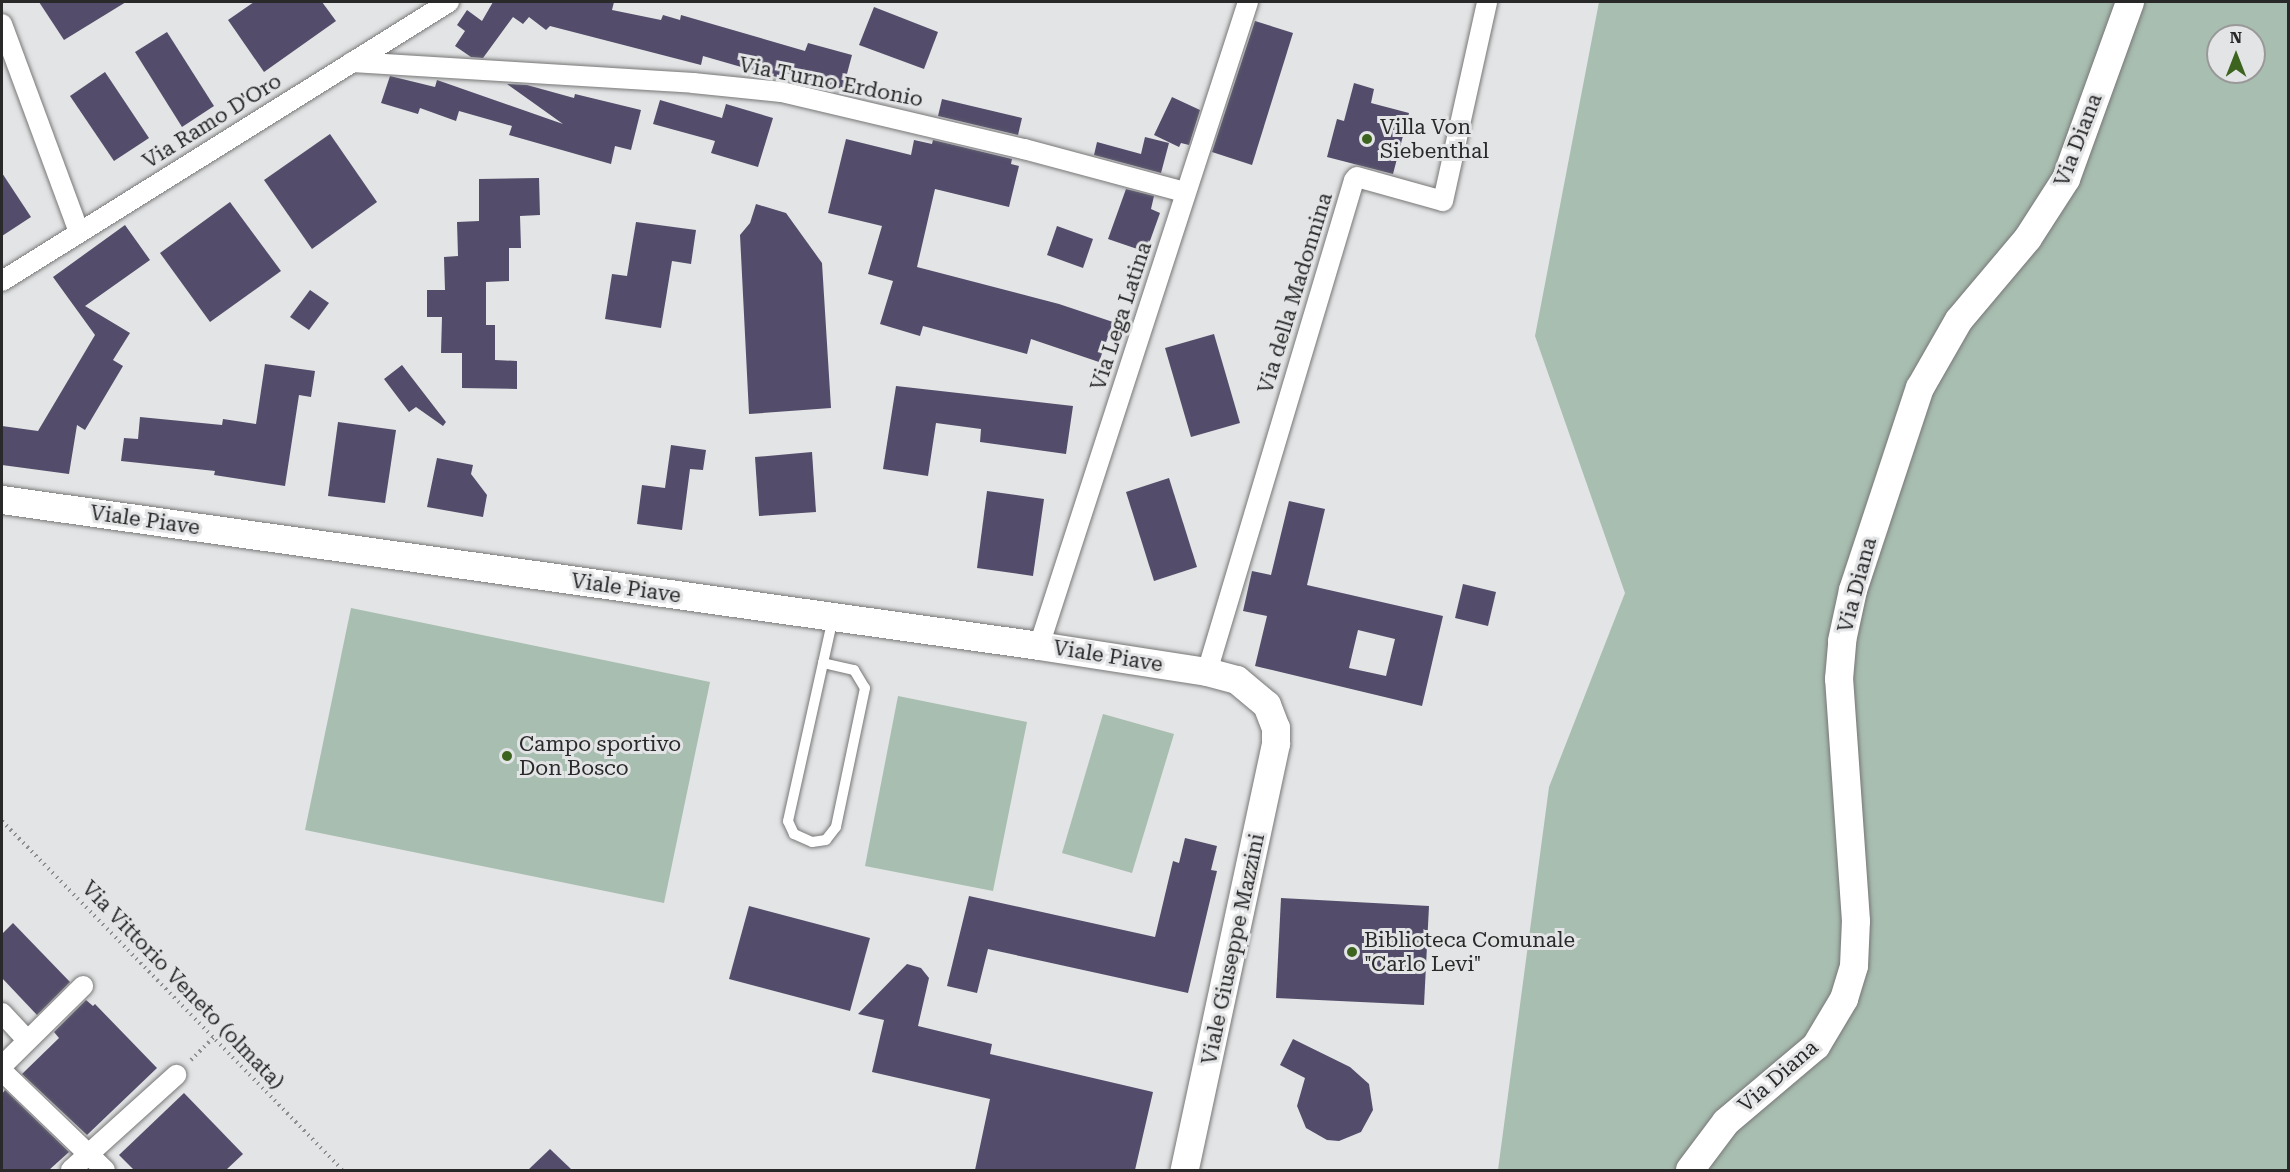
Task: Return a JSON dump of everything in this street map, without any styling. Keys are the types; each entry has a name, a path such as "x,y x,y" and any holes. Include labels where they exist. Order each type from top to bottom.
{"street":[{"name":"Via Ramo D'Oro","path":"2,281 449,2"},
{"name":"Via Lega Latina","path":"1039,646 1248,2"},
{"name":"Via della Madonnina","path":"1207,672 1354,180 1357,177 1443,201 1487,2"},
{"name":"Via Diana","path":"1690,1170 1726,1122 1816,1046 1844,999 1854,966 1856,921 1839,679 1842,641 1853,590 1920,388 1959,320 2028,238 2066,179 2130,2"},
{"path":"2,24 79,232"},
{"name":"Via Turno Erdonio","path":"351,62 693,83 782,92 1024,149 1185,192"},
{"name":"Viale Piave","path":"2,500 1039,646 1207,672 1248,687 1267,705 1276,728"},
{"name":"Viale Giuseppe Mazzini","path":"1185,1170 1274,762 1276,728"},
{"path":"2,1066 83,986"},
{"path":"2,1013 27,1040"},
{"path":"2,1071 90,1153 105,1170"},
{"path":"71,1170 176,1075"}],"lane":[{"path":"823,663 854,670 865,688 836,827 826,840 812,843 794,834 788,821 833,617"}],"path":[{"name":"Via Vittorio Veneto (olmata)","path":"2,821 342,1170"},
{"path":"176,1075 214,1037"}],"green space":[{"path":"1599,2 2288,2 2288,1170 1498,1170 1549,787 1625,593 1535,336"},
{"name":"Campo sportivo Don Bosco","path":"351,608 710,682 664,903 305,830"},
{"path":"898,696 1027,722 993,891 865,866"},
{"path":"1103,714 1174,734 1132,873 1062,853"}],"building":[{"path":"39,2 126,2 64,40"},
{"path":"254,2 322,2 336,21 264,72 228,20"},
{"path":"493,2 614,2 612,10 661,20 663,15 680,20 681,15 805,51 808,43 852,55 843,89 782,72 780,78 703,56 701,65 550,26 546,30 529,17 523,24 513,17 483,58 471,57 455,46 465,31 457,25 467,10 482,21"},
{"path":"874,7 938,32 924,69 859,45"},
{"path":"1255,21 1293,33 1252,165 1212,152"},
{"path":"167,32 214,106 182,127 135,52"},
{"path":"105,72 149,138 114,161 70,96"},
{"path":"390,76 435,87 437,80 563,124 507,84 527,85 574,98 575,94 641,110 631,150 615,146 611,164 509,135 512,126 459,111 456,121 420,108 418,114 381,103"},
{"name":"Villa Von Siebenthal","path":"1354,83 1374,89 1371,103 1409,113 1393,174 1327,157 1337,119 1344,121"},
{"path":"1172,97 1200,110 1189,145 1181,143 1179,147 1154,135"},
{"path":"942,99 1022,118 1018,135 938,116"},
{"path":"660,100 722,118 726,104 773,118 758,167 711,153 715,141 653,124"},
{"path":"330,134 377,202 312,249 264,180"},
{"path":"1145,137 1169,143 1161,173 1094,155 1097,142 1141,154"},
{"path":"846,139 911,155 914,140 932,144 933,140 1012,159 1011,164 1019,166 1009,207 935,189 917,267 1059,304 1113,322 1099,362 1031,339 1027,354 923,326 920,336 880,324 893,281 868,274 882,226 828,213"},
{"path":"2,173 31,217 2,236"},
{"path":"539,178 540,215 520,216 521,248 509,248 509,281 486,282 486,325 495,325 495,360 517,361 517,389 462,388 462,353 441,353 442,317 427,317 427,290 445,290 444,257 458,256 457,222 479,221 479,179"},
{"path":"1126,189 1154,196 1151,209 1160,213 1146,252 1108,239"},
{"path":"230,202 281,271 210,322 160,253"},
{"path":"756,204 786,213 822,263 831,408 749,414 740,235 750,223"},
{"path":"636,222 696,230 691,264 672,261 661,328 605,319 612,274 627,276"},
{"path":"125,225 150,260 85,306 130,333 113,360 123,366 85,430 77,425 69,474 2,465 2,426 38,431 95,335 53,277"},
{"path":"1057,226 1093,239 1083,268 1047,255"},
{"path":"310,290 329,303 309,330 290,317"},
{"path":"1214,334 1240,423 1191,437 1165,348"},
{"path":"265,364 315,371 311,397 299,395 285,486 214,475 215,471 121,461 124,438 138,439 140,417 222,425 223,419 256,424"},
{"path":"402,365 446,422 443,426 416,407 409,412 384,379"},
{"path":"896,386 1073,406 1066,454 980,442 981,429 936,423 928,476 883,469"},
{"path":"338,422 396,430 385,503 328,496"},
{"path":"671,445 706,450 703,470 690,469 682,530 637,524 642,485 665,488"},
{"path":"812,452 816,512 759,516 755,457"},
{"path":"437,458 473,465 471,474 487,495 483,517 427,507"},
{"path":"1169,478 1197,567 1154,581 1126,492"},
{"path":"987,491 1044,499 1033,576 977,568"},
{"path":"1289,501 1325,509 1307,585 1443,616 1422,706 1255,666 1267,616 1243,611 1252,571 1271,575","holes":["1358,630 1395,639 1386,676 1349,668"]},
{"path":"1463,584 1496,592 1488,626 1455,618"},
{"path":"1185,838 1217,846 1211,870 1217,871 1188,993 988,949 977,993 947,986 969,896 1155,937 1173,861 1179,863"},
{"name":"Biblioteca Comunale \"Carlo Levi\"","path":"1281,898 1429,906 1424,1005 1276,998"},
{"path":"749,906 870,938 850,1011 729,979"},
{"path":"13,923 70,982 37,1015 2,978 2,934"},
{"path":"907,964 921,968 929,978 918,1026 992,1044 990,1054 1153,1092 1135,1170 975,1170 990,1099 872,1072 884,1020 858,1014"},
{"path":"86,1000 93,1006 95,1004 157,1068 87,1135 22,1074 59,1038 54,1032"},
{"path":"1293,1039 1350,1067 1369,1084 1373,1110 1361,1132 1339,1141 1327,1140 1306,1128 1297,1106 1305,1078 1280,1065"},
{"path":"5,1090 69,1152 49,1170 2,1170 2,1094"},
{"path":"184,1093 243,1154 226,1170 134,1170 119,1155"},
{"path":"550,1149 572,1170 528,1170"}],"place":[{"name":"Villa Von Siebenthal","path":"1367,139"},
{"name":"Campo sportivo Don Bosco","path":"507,756"},
{"name":"Biblioteca Comunale \"Carlo Levi\"","path":"1352,952"}]}
